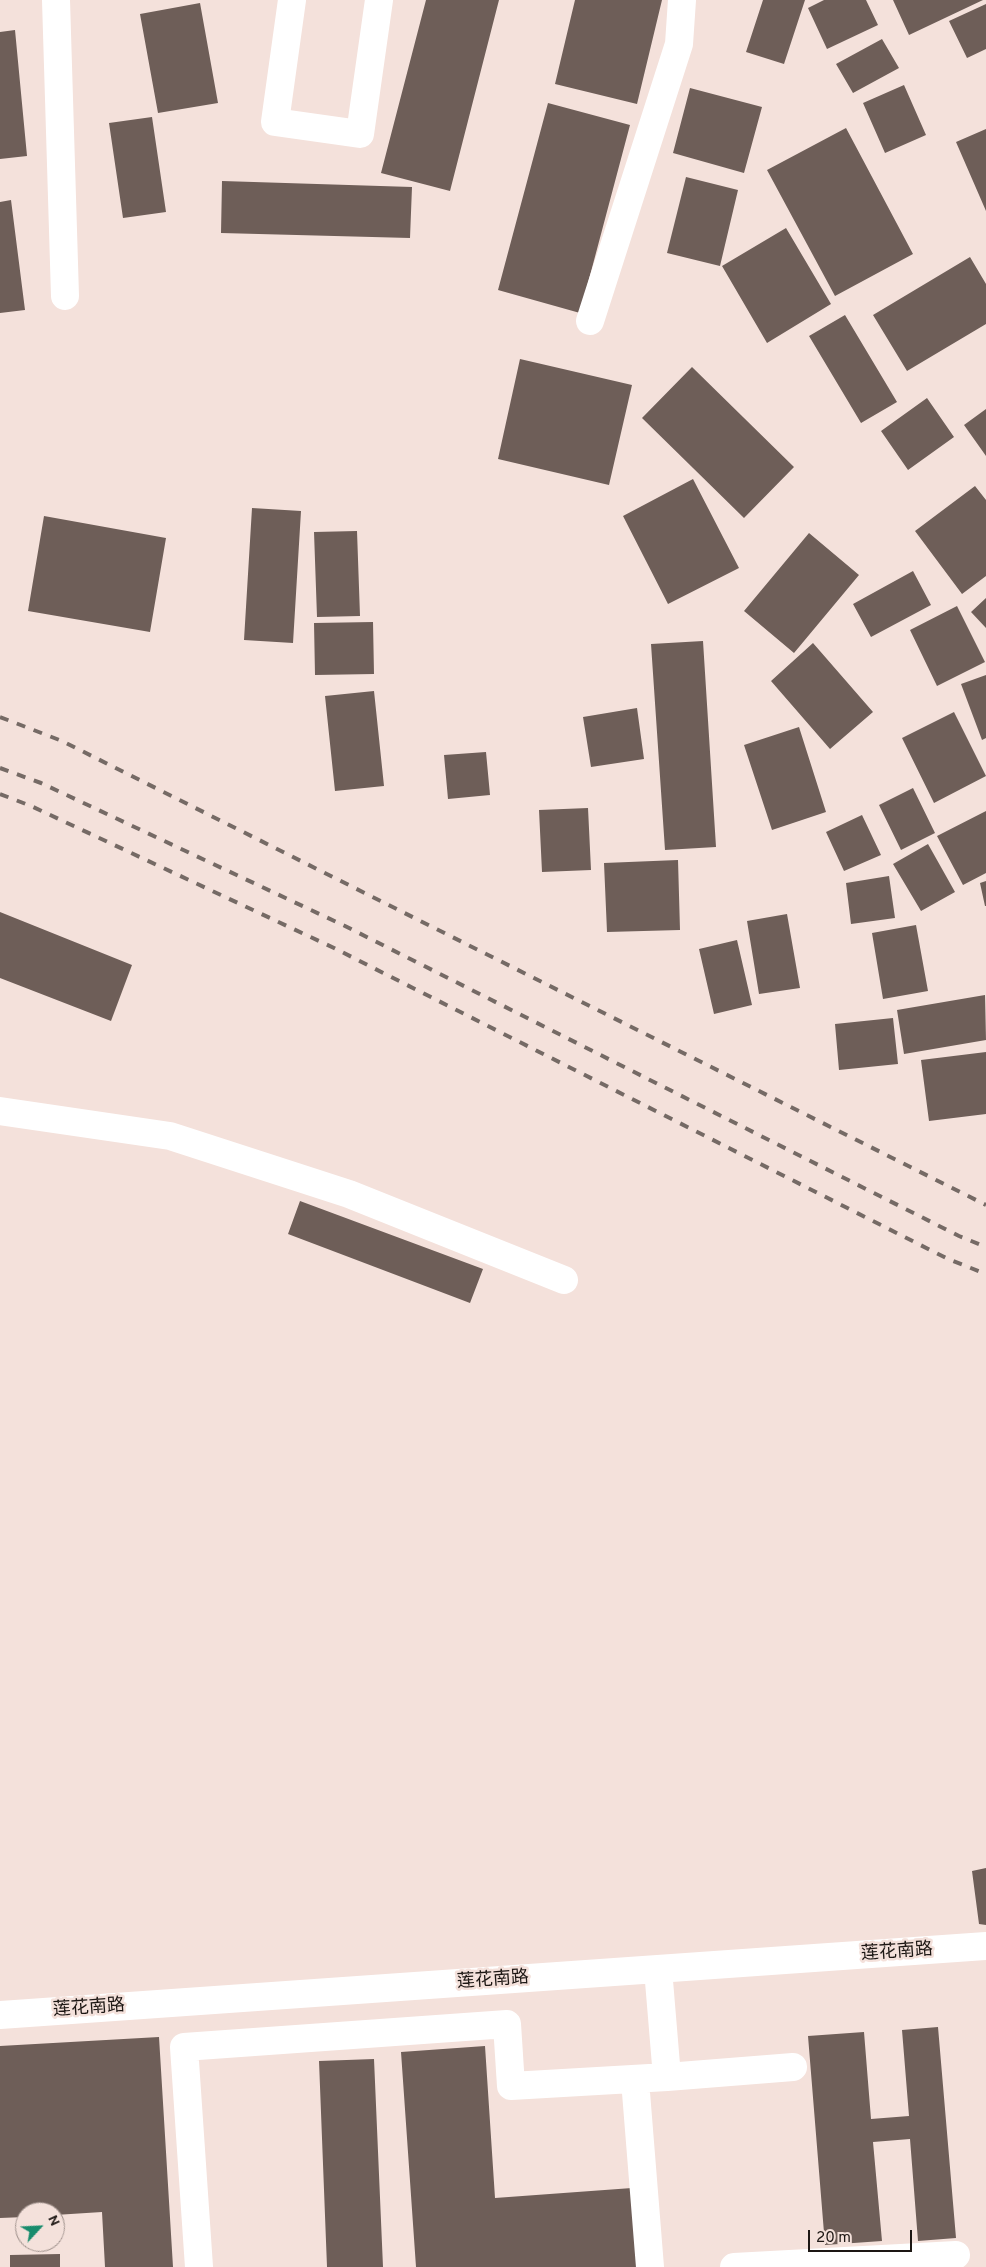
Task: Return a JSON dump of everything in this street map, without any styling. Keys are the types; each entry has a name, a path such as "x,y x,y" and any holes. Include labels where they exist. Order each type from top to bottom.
{"street":[{"path":"56,0 65,296"},
{"path":"292,0 275,122 360,134 379,0"},
{"path":"590,321 679,44 682,0"},
{"path":"0,1111 170,1136 349,1194 564,1280"},
{"name":"莲花南路","path":"0,2015 986,1946"},
{"path":"658,1969 667,2077"},
{"path":"199,2267 184,2047 507,2024 511,2086 635,2080 793,2068"},
{"path":"635,2080 650,2267"},
{"path":"734,2267 956,2255"}],"building":[{"path":"426,0 499,0 450,191 381,173"},
{"path":"575,0 662,0 637,104 555,84"},
{"path":"763,0 805,0 784,64 746,52"},
{"path":"824,0 866,0 878,25 827,49 808,8"},
{"path":"893,0 983,0 909,35"},
{"path":"200,3 218,103 158,113 140,14"},
{"path":"986,4 986,49 967,58 949,21"},
{"path":"15,30 27,156 0,159 0,32"},
{"path":"882,39 899,68 853,93 836,64"},
{"path":"904,85 926,135 885,153 863,103"},
{"path":"690,88 762,107 744,173 673,153"},
{"path":"548,103 630,125 580,313 498,290"},
{"path":"152,117 166,212 123,218 109,123"},
{"path":"846,128 913,254 835,296 767,170"},
{"path":"986,129 986,211 956,142"},
{"path":"686,177 738,190 720,266 667,253"},
{"path":"222,181 412,187 410,238 221,233"},
{"path":"11,200 25,310 0,313 0,202"},
{"path":"786,228 831,304 767,343 722,266"},
{"path":"970,257 986,284 986,324 907,371 873,315"},
{"path":"845,315 897,402 861,423 809,336"},
{"path":"520,359 632,385 609,485 498,459"},
{"path":"692,367 794,467 744,518 642,418"},
{"path":"927,398 954,437 908,470 881,431"},
{"path":"986,409 986,456 964,425"},
{"path":"693,479 739,568 668,604 623,516"},
{"path":"975,486 986,500 986,576 962,594 915,531"},
{"path":"252,508 301,511 293,643 244,640"},
{"path":"44,516 166,538 150,632 28,611"},
{"path":"357,531 360,616 317,617 314,532"},
{"path":"809,533 859,575 794,653 744,611"},
{"path":"913,571 931,605 871,637 853,604"},
{"path":"986,598 986,628 971,612"},
{"path":"957,606 985,662 937,686 910,630"},
{"path":"373,622 374,674 315,675 314,623"},
{"path":"703,641 716,847 665,850 651,644"},
{"path":"813,643 873,712 830,749 771,681"},
{"path":"986,675 986,738 982,740 961,684"},
{"path":"374,691 384,786 335,791 325,696"},
{"path":"637,708 644,759 591,767 583,717"},
{"path":"954,712 986,776 934,803 902,738"},
{"path":"799,727 826,812 772,830 744,745"},
{"path":"486,752 490,795 448,799 444,755"},
{"path":"913,788 935,833 901,850 879,805"},
{"path":"588,808 591,870 542,872 539,810"},
{"path":"986,811 986,873 963,885 937,836"},
{"path":"862,815 881,855 844,871 826,832"},
{"path":"928,844 955,892 921,911 893,864"},
{"path":"678,860 680,930 607,932 604,863"},
{"path":"889,876 895,918 851,924 846,883"},
{"path":"986,881 986,906 985,906 980,883"},
{"path":"0,912 132,965 111,1021 0,978"},
{"path":"787,914 800,988 759,994 747,921"},
{"path":"916,925 928,991 883,999 872,933"},
{"path":"737,940 752,1005 714,1014 699,949"},
{"path":"985,995 986,1040 904,1054 897,1010"},
{"path":"893,1018 898,1064 839,1070 835,1024"},
{"path":"986,1052 986,1114 929,1121 921,1060"},
{"path":"300,1201 483,1269 470,1303 288,1234"},
{"path":"986,1868 986,1925 979,1924 972,1871"},
{"path":"938,2027 956,2238 918,2241 910,2139 873,2142 882,2241 825,2245 808,2036 864,2032 871,2119 909,2116 902,2030"},
{"path":"159,2037 173,2267 105,2267 102,2212 65,2214 65,2202 15,2202 15,2217 0,2218 0,2046"},
{"path":"485,2046 495,2198 632,2188 638,2267 416,2267 401,2052"},
{"path":"374,2059 383,2267 327,2267 319,2061"},
{"path":"60,2254 60,2267 10,2267 10,2255"}],"railway":[{"path":"0,717 62,741 986,1205"},
{"path":"0,768 41,783 345,926 959,1236 986,1247"},
{"path":"0,794 31,806 334,948 948,1259 986,1274"}]}
